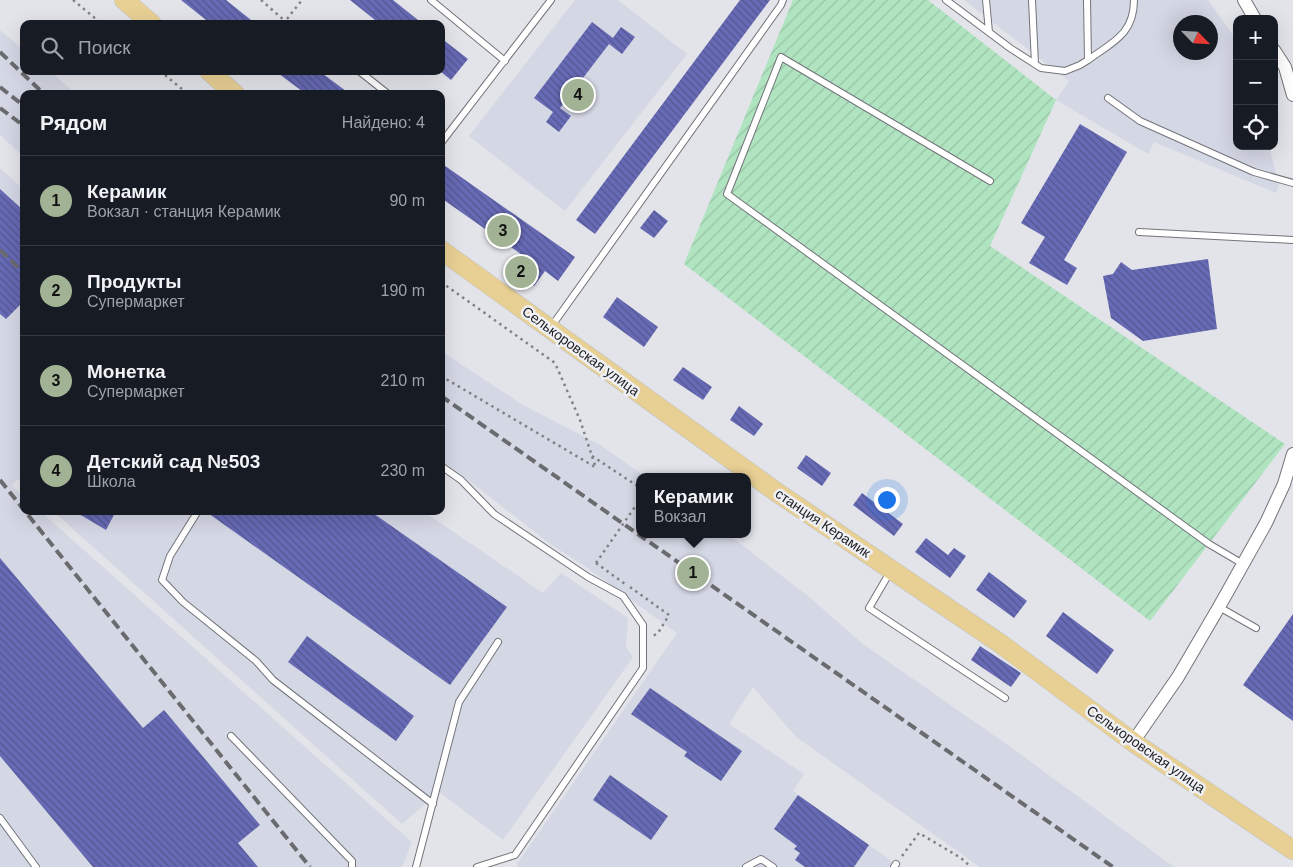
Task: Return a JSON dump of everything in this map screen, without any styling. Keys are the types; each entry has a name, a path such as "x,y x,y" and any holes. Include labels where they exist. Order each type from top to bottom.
{"main road":[{"path":"124,0 147,20"},
{"path":"214,75 231,90"},
{"name":"Селькоровская улица","path":"445,253 648,399"},
{"name":"станция Керамик","path":"648,399 776,491 1001,644"},
{"name":"Селькоровская улица","path":"1001,644 1133,742 1293,850"}],"street":[{"path":"1244,0 1253,15"},
{"path":"1278,57 1284,67 1293,95"},
{"path":"1133,742 1178,677 1266,523 1284,484 1293,454"}],"lane":[{"path":"431,0 505,61"},
{"path":"445,134 552,0"},
{"path":"550,328 770,21 783,0"},
{"path":"946,0 1041,68 1065,71 1088,60 1128,28 1134,11 1134,0"},
{"path":"986,0 989,32"},
{"path":"1032,0 1035,64"},
{"path":"1087,0 1088,60"},
{"path":"990,181 781,57 727,194 1209,544 1243,564"},
{"path":"364,75 383,90"},
{"path":"1108,98 1140,121 1254,172 1293,183"},
{"path":"1139,232 1293,240"},
{"path":"445,469 461,480 494,514 588,577 623,596 643,625 643,668 515,854 476,867"},
{"path":"196,515 170,556 162,580 183,602 256,661 273,680 433,804"},
{"path":"892,569 869,608 1005,698"},
{"path":"1219,607 1256,628"},
{"path":"416,867 459,702 498,642"},
{"path":"231,736 352,861 352,867"},
{"path":"0,818 36,867"},
{"path":"746,867 761,859 773,867"}],"path":[{"path":"72,0 97,20"},
{"path":"261,0 282,20"},
{"path":"286,20 302,0"},
{"path":"165,75 183,90"},
{"path":"445,285 555,364 580,420 596,468 445,378"},
{"path":"592,456 636,485"},
{"path":"636,506 596,564 669,615 658,634 643,642"},
{"path":"895,866 919,833 961,858 971,867"}],"shaded area":[{"path":"575,0 618,0 687,54 565,211 469,136"},
{"path":"964,0 1208,0 1233,35 1233,150 1270,150 1279,185 1276,193 1154,142 1148,154 1056,100 1069,81"},
{"path":"0,30 20,47 20,75 55,75 71,90 20,90 20,153 0,135"},
{"path":"0,168 20,186 20,482 17,479 12,486 20,493 20,515 44,515 412,842 402,867 0,867"},
{"path":"445,354 523,405 600,445 640,473 636,473 636,538 733,538 809,597 863,644 1012,748 1174,867 980,867 796,737 753,687 729,724 804,774 793,791 900,867 517,867 517,864 677,633 586,567 553,546 445,464"},
{"path":"57,515 429,515 543,593 561,573 628,618 626,647 633,657 503,840 439,792 402,824"}],"green space":[{"path":"793,0 928,0 1056,100 990,246 1285,444 1150,621 684,264"}],"building":[{"path":"181,0 226,0 251,20 206,20"},
{"path":"350,0 393,0 418,20 375,20"},
{"path":"740,0 770,0 595,234 576,220"},
{"path":"592,22 613,38 621,27 635,37 622,54 609,44 560,108 571,116 559,132 546,122 553,112 534,98"},
{"path":"445,41 468,59 451,80 445,75"},
{"path":"280,75 324,75 345,90 301,90"},
{"path":"1080,124 1127,152 1064,260 1077,268 1067,285 1029,263 1045,237 1021,223"},
{"path":"445,166 575,257 558,281 545,271 534,286 514,271 525,257 445,201"},
{"path":"0,189 20,207 20,305 6,319 0,314"},
{"path":"654,210 668,221 654,238 640,228"},
{"path":"1208,259 1217,329 1143,341 1111,318 1103,276 1113,274 1121,262 1132,270"},
{"path":"617,297 658,327 644,347 603,317"},
{"path":"683,367 712,387 703,400 673,380"},
{"path":"739,406 763,424 754,436 730,420"},
{"path":"806,455 831,473 822,486 797,468"},
{"path":"862,493 903,524 894,536 853,505"},
{"path":"81,515 114,515 106,530"},
{"path":"211,515 376,515 507,607 450,685"},
{"path":"926,538 948,555 954,548 966,556 950,578 915,552"},
{"path":"0,558 143,728 164,710 260,825 238,843 258,867 93,867 0,756"},
{"path":"989,572 1027,601 1014,618 976,590"},
{"path":"1063,612 1114,650 1097,674 1046,636"},
{"path":"1293,614 1293,721 1243,685"},
{"path":"307,636 414,716 396,741 288,662"},
{"path":"980,646 1021,673 1011,687 971,660"},
{"path":"650,688 742,751 721,781 684,756 687,752 631,714"},
{"path":"610,775 668,816 651,840 593,800"},
{"path":"798,795 869,845 854,867 805,867 795,860 800,853 794,849 797,846 774,829"}],"railway":[{"path":"0,52 20,71"},
{"path":"24,75 40,90"},
{"path":"0,87 20,103"},
{"path":"0,108 20,123"},
{"path":"0,250 20,269"},
{"path":"445,399 636,533"},
{"path":"0,480 20,505"},
{"path":"28,515 310,867"},
{"path":"644,538 1113,867"}],"place":[{"name":"Детский сад №503","path":"578,95"},
{"name":"Монетка","path":"503,231"},
{"name":"Продукты","path":"521,272"},
{"name":"Керамик","path":"693,573"}]}
